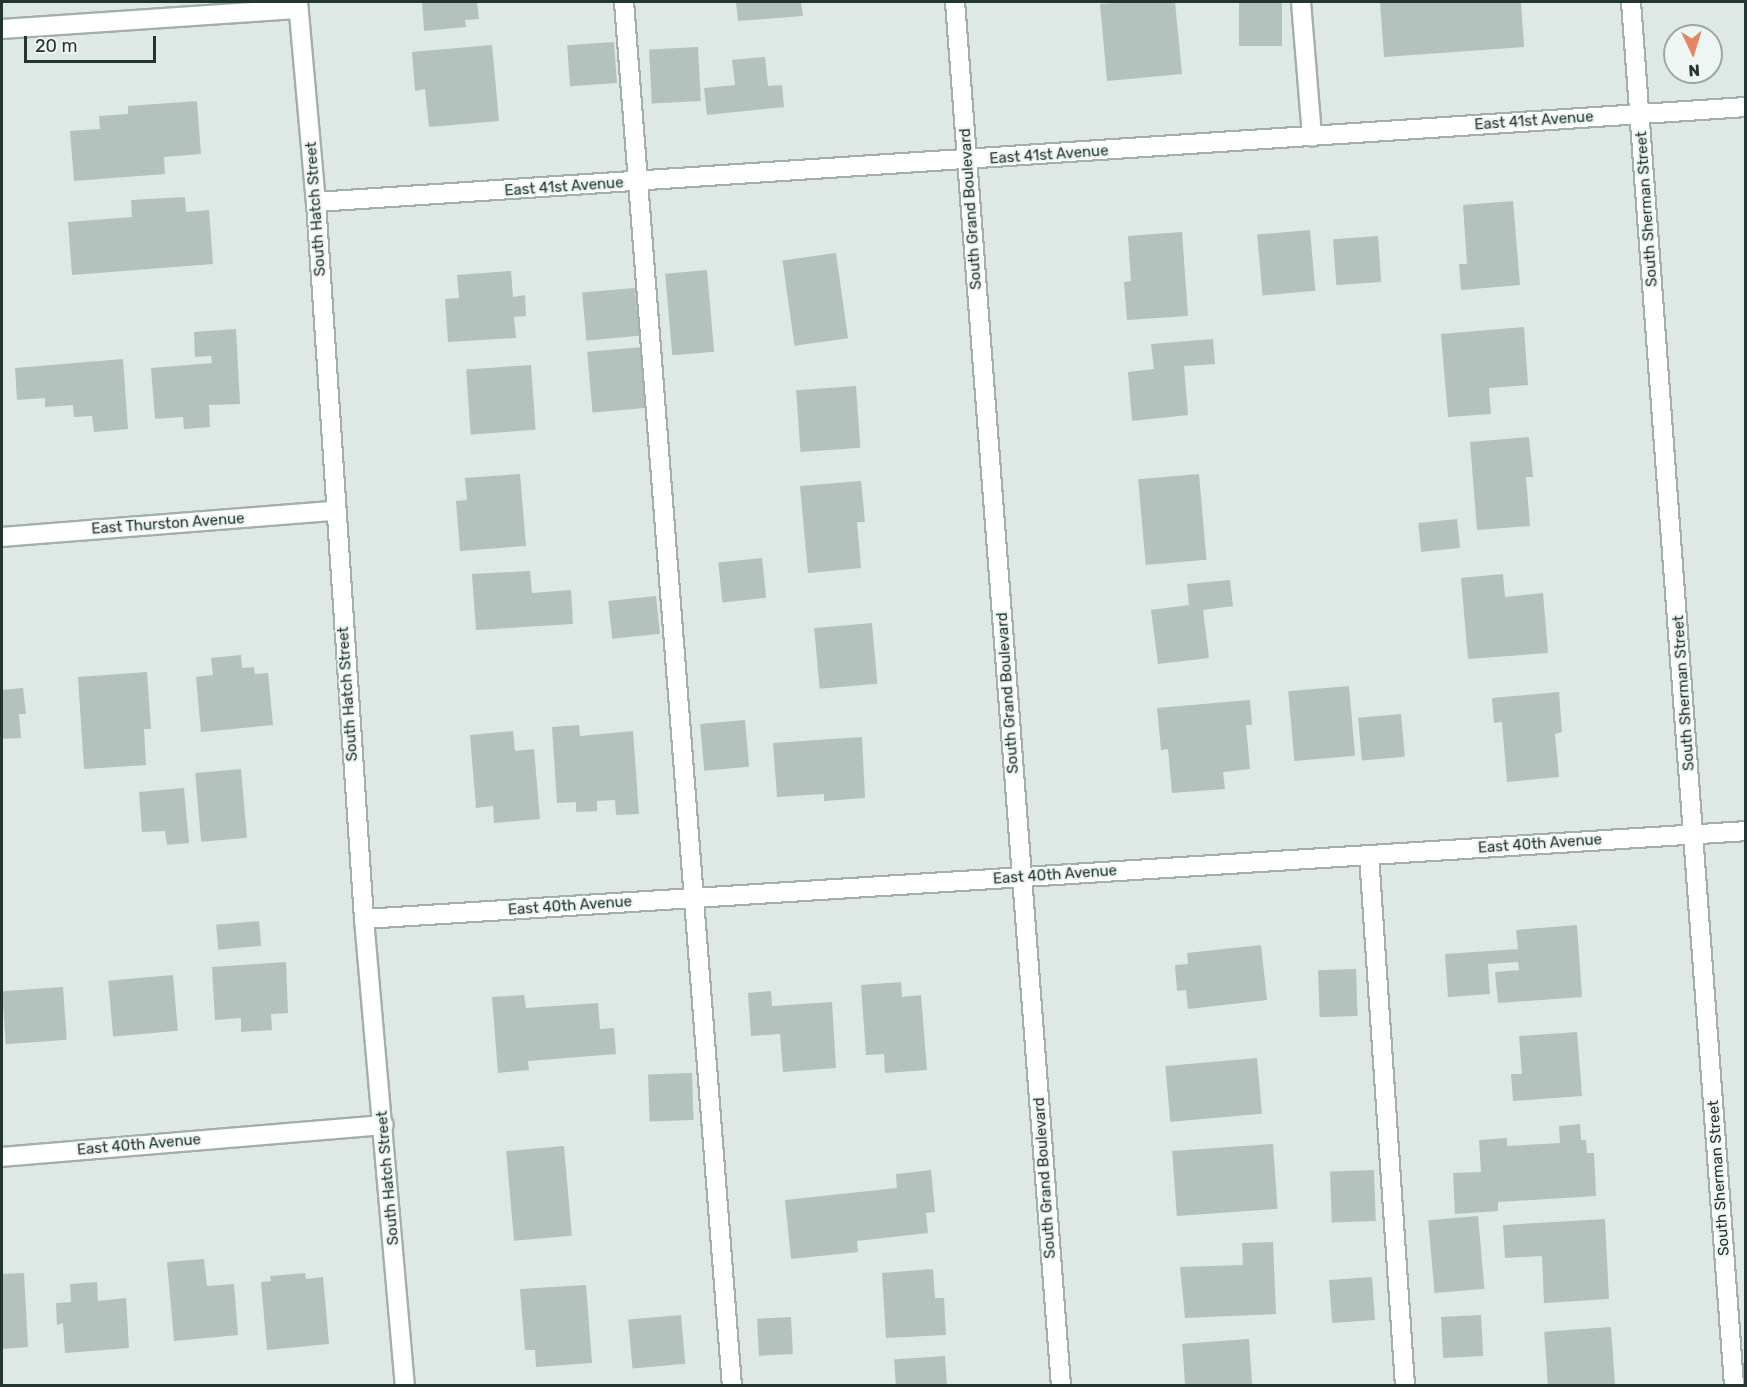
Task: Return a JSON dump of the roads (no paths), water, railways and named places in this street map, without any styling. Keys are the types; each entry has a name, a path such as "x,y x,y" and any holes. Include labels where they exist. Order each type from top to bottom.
{"street":[{"path":"624,2 732,1386"},
{"name":"South Grand Boulevard","path":"955,2 1061,1386"},
{"path":"1301,2 1312,137"},
{"name":"South Sherman Street","path":"1631,2 1695,834 1734,1386"},
{"path":"2,29 298,5"},
{"name":"South Hatch Street","path":"298,5 316,202 364,920 384,1125 405,1386"},
{"name":"East 41st Avenue","path":"316,202 968,161 1746,107"},
{"name":"East Thurston Avenue","path":"2,537 335,511"},
{"name":"East 40th Avenue","path":"364,920 1746,831"},
{"path":"1369,855 1405,1386"},
{"name":"East 40th Avenue","path":"2,1157 384,1125"}]}
